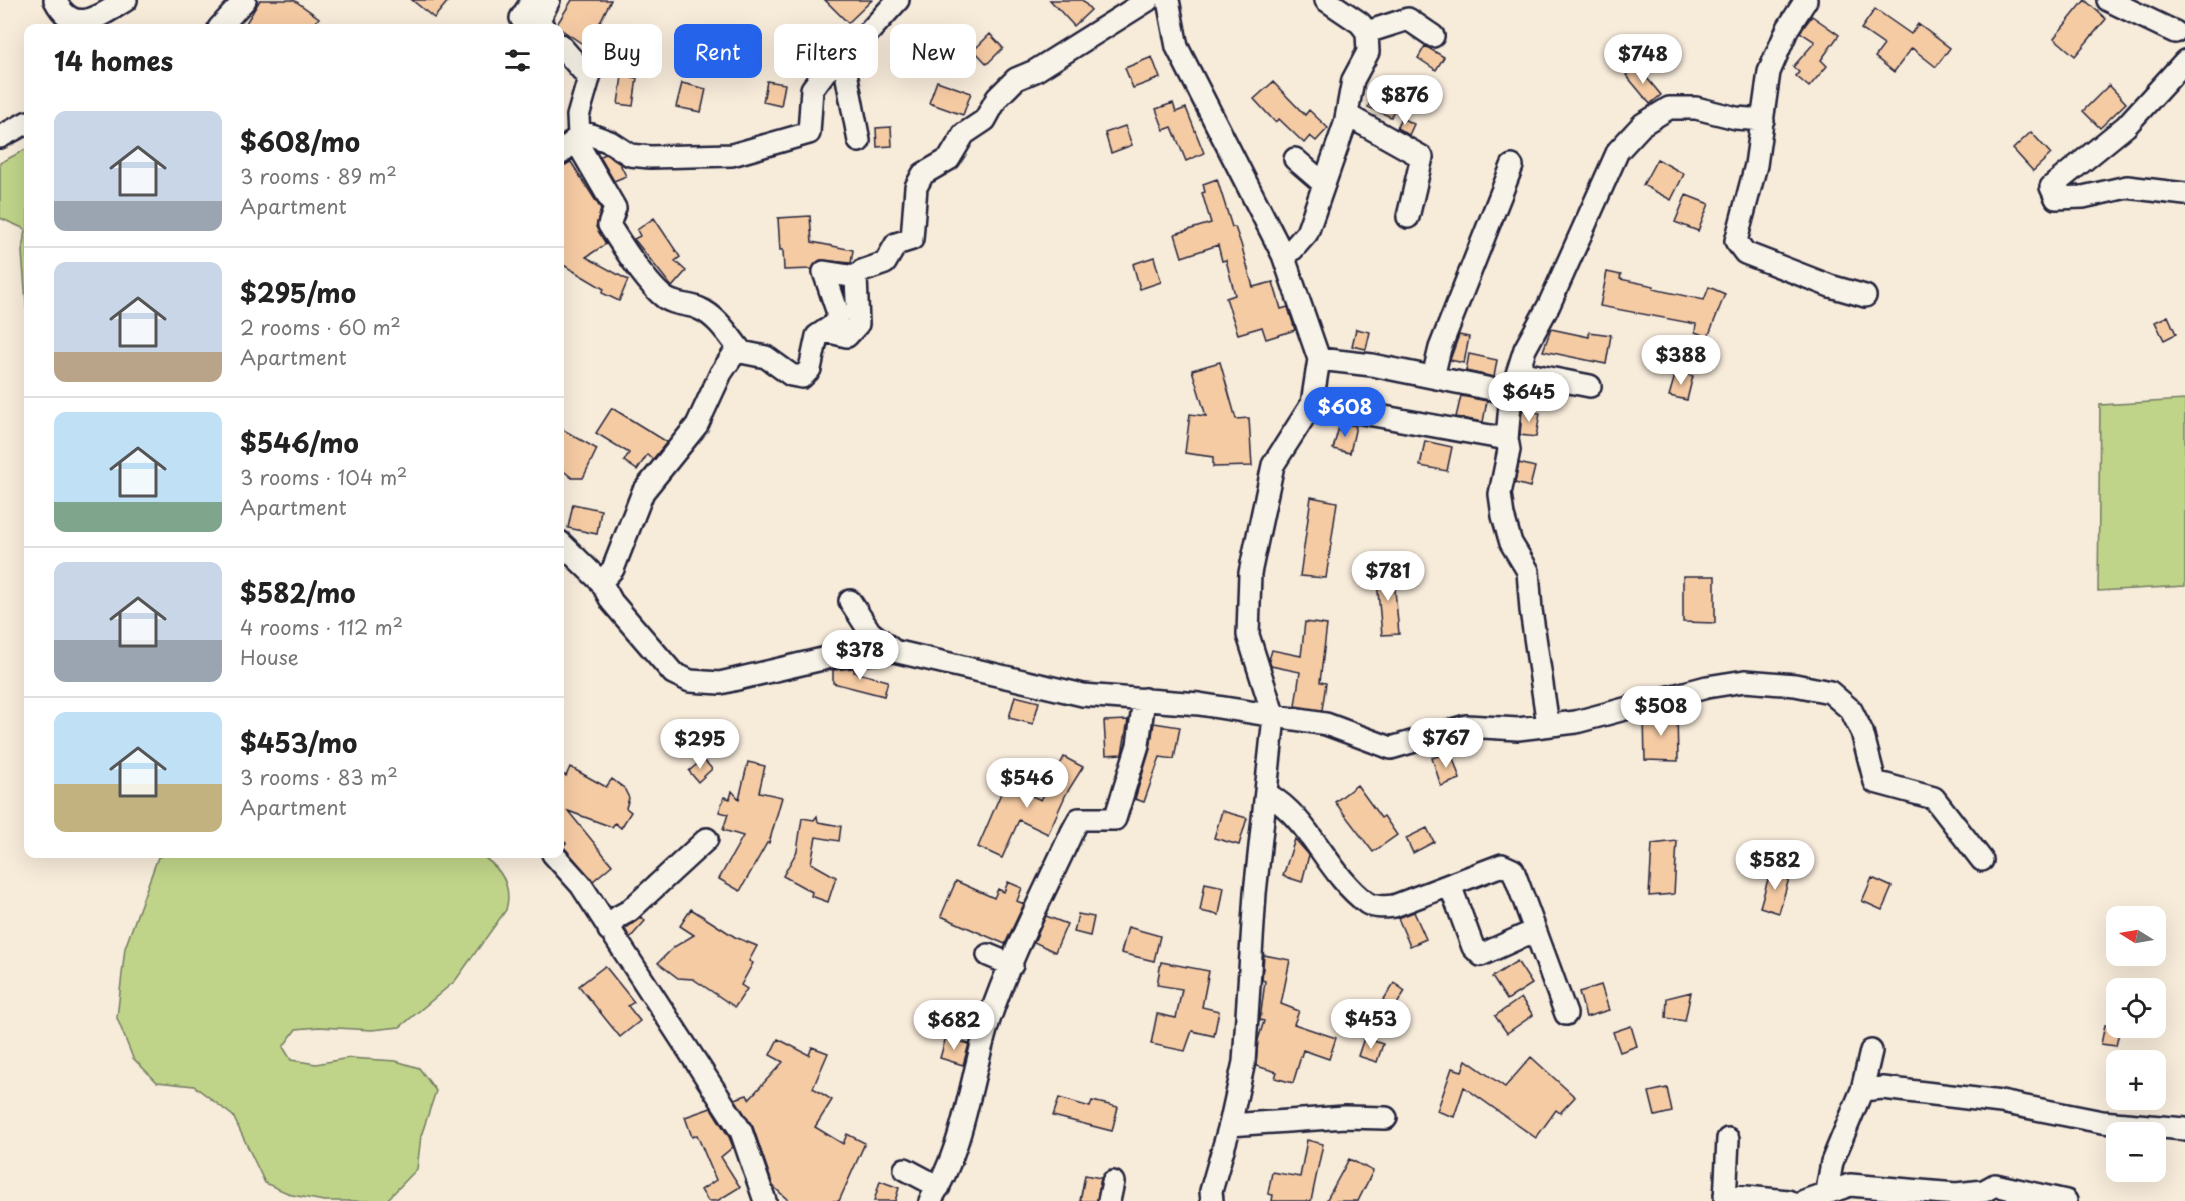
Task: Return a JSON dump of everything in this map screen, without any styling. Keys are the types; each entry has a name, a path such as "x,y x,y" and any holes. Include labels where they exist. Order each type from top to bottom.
{"street":[{"path":"55,0 62,13 77,20 87,21 96,19 126,0"},
{"path":"223,24 245,0"},
{"path":"533,0 521,18 534,24"},
{"path":"541,24 549,0"},
{"path":"875,24 898,0"},
{"path":"826,331 847,336 858,324 856,277 862,271 885,263 896,244 912,239 916,187 923,174 949,159 964,134 986,120 997,98 1016,79 1035,71 1148,0"},
{"path":"1168,0 1177,46 1283,255 1319,359 1312,404 1273,465 1250,573 1248,634 1274,717 1255,893 1244,1062 1230,1125 1211,1191 1212,1201"},
{"path":"1283,255 1293,249 1307,233 1347,115 1353,80 1368,52 1367,32 1360,22 1326,0"},
{"path":"1806,0 1788,28 1768,72 1755,165 1736,241 1745,253 1830,286 1865,296"},
{"path":"2108,0 2175,32"},
{"path":"1367,32 1408,19 1433,36"},
{"path":"564,50 589,78 578,116 577,137 615,208 609,225 631,257 663,296 676,304 698,308 715,318 741,351"},
{"path":"2185,61 2126,126 2051,187 2056,198 2082,197 2127,187 2185,194"},
{"path":"564,150 583,132 610,142 630,155 650,157 732,155 809,134 812,89 820,78"},
{"path":"847,78 859,141"},
{"path":"1548,726 1531,610 1528,571 1511,543 1503,516 1500,494 1509,450 1507,439 1511,393 1525,349 1548,305 1617,151 1643,124 1669,108 1696,108 1736,118 1763,120"},
{"path":"1347,115 1422,156 1408,217"},
{"path":"0,137 24,124"},
{"path":"1295,159 1324,184"},
{"path":"1433,377 1447,328 1512,166"},
{"path":"601,582 613,569 643,492 697,424 722,373 736,351 766,357 792,375 802,377 810,369 817,336 835,324 838,313 824,272 856,277"},
{"path":"1319,359 1372,365 1511,393"},
{"path":"1518,372 1590,386"},
{"path":"1312,404 1507,439"},
{"path":"564,546 601,582 612,602 673,673 690,681 720,683 831,657 894,651 1083,695 1199,704 1326,724 1391,748 1466,726 1518,729 1576,722 1707,687 1745,681 1795,685 1830,692 1851,710 1858,722 1875,782 1934,798 1982,860"},
{"path":"850,601 870,632 894,651"},
{"path":"905,1170 934,1194 961,1126 989,1020 1079,819 1115,819 1138,745 1144,699"},
{"path":"1267,795 1284,804 1343,878 1368,904 1382,908 1394,906 1502,865 1513,870 1566,1014"},
{"path":"609,930 618,917 629,910 707,839"},
{"path":"557,858 581,885 741,1131 765,1201"},
{"path":"1450,885 1473,947 1481,956 1534,931"},
{"path":"988,955 1012,965"},
{"path":"1827,1191 1832,1162 1862,1090 1871,1051"},
{"path":"1862,1090 1882,1088 2001,1102 2102,1122 2185,1129"},
{"path":"1230,1125 1345,1117 1386,1118"},
{"path":"1728,1138 1725,1198 1788,1201"},
{"path":"1804,1201 1816,1198 1827,1191 1850,1185 1956,1194 1984,1191 1995,1185 2066,1201"}],"green space":[{"path":"24,150 24,229 0,218 0,163"},
{"path":"24,237 24,277 22,252"},
{"path":"2185,400 2185,586 2098,591 2100,405"},
{"path":"158,858 485,858 499,871 508,893 506,910 455,981 400,1027 372,1030 319,1027 296,1029 283,1047 291,1060 316,1064 349,1058 396,1061 419,1068 436,1091 421,1136 417,1169 386,1201 324,1201 292,1195 265,1183 233,1116 194,1086 157,1082 133,1058 117,1018 125,948"}],"building":[{"path":"260,0 294,0 319,18 314,24 245,24"},
{"path":"412,0 449,0 434,18"},
{"path":"572,0 611,0 599,24 582,24 582,44 564,31 564,24 557,24"},
{"path":"825,0 872,0 848,23"},
{"path":"1050,0 1082,0 1091,10 1074,26"},
{"path":"2085,0 2106,19 2075,56 2054,38"},
{"path":"1875,9 1911,34 1918,24 1950,48 1936,67 1912,48 1894,72 1875,57 1884,45 1861,29"},
{"path":"1812,16 1839,35 1821,60 1827,66 1809,87 1796,76 1799,72 1793,67 1815,42 1800,32"},
{"path":"990,34 1003,48 987,64 976,52 976,48"},
{"path":"1425,46 1444,57 1436,70 1418,58"},
{"path":"1152,57 1160,78 1133,88 1125,68"},
{"path":"1637,66 1661,95 1650,104 1626,75"},
{"path":"622,78 637,78 633,106 618,104"},
{"path":"767,81 785,84 781,106 763,102"},
{"path":"937,81 971,93 963,115 929,103"},
{"path":"1273,82 1305,115 1309,110 1328,128 1316,141 1310,136 1304,143 1279,119 1275,122 1254,99"},
{"path":"682,83 706,89 701,112 676,107"},
{"path":"2109,85 2126,103 2100,128 2083,111"},
{"path":"1377,89 1399,99 1391,117 1368,107"},
{"path":"1173,103 1176,112 1186,108 1204,153 1186,161 1172,127 1164,130 1156,109"},
{"path":"1401,118 1414,124 1409,135 1397,128"},
{"path":"1125,126 1132,145 1111,153 1105,133"},
{"path":"891,127 892,146 877,147 876,128"},
{"path":"2031,132 2051,154 2033,171 2013,149"},
{"path":"605,154 620,164 626,176 614,181 600,157"},
{"path":"1657,159 1684,174 1671,200 1643,185"},
{"path":"571,162 601,209 596,227 606,244 586,257 628,280 619,301 602,293 604,289 564,265 564,165"},
{"path":"1217,179 1232,227 1235,227 1241,244 1253,287 1273,282 1281,309 1288,307 1295,330 1266,339 1262,327 1238,334 1226,298 1235,295 1226,260 1222,261 1218,245 1182,257 1175,234 1211,223 1202,193 1205,192 1203,184"},
{"path":"1686,195 1709,204 1698,231 1675,222"},
{"path":"810,216 812,242 853,250 851,263 820,260 812,269 784,270 778,218"},
{"path":"654,218 680,257 675,261 686,271 672,287 634,239 640,236 637,230"},
{"path":"1154,257 1161,282 1140,289 1133,264"},
{"path":"1607,272 1621,275 1620,279 1654,286 1653,289 1704,300 1709,287 1725,294 1708,337 1695,332 1696,324 1600,306"},
{"path":"2168,316 2176,334 2164,340 2155,322"},
{"path":"1356,329 1370,332 1366,349 1352,346"},
{"path":"1551,329 1589,337 1589,332 1611,335 1606,364 1543,351"},
{"path":"1459,335 1469,337 1464,363 1450,360"},
{"path":"1469,354 1497,360 1494,377 1466,371"},
{"path":"1220,362 1236,419 1249,418 1252,466 1213,467 1213,457 1185,453 1190,414 1206,416 1192,370"},
{"path":"1676,372 1693,376 1687,400 1669,396"},
{"path":"1461,396 1487,401 1483,422 1456,417"},
{"path":"612,408 667,442 653,459 647,455 637,470 624,461 629,453 596,433"},
{"path":"1522,410 1540,413 1536,437 1520,435"},
{"path":"1340,423 1356,426 1350,453 1333,449"},
{"path":"564,430 597,449 583,478 572,478 564,471"},
{"path":"1425,441 1452,447 1447,471 1420,466"},
{"path":"1519,463 1535,467 1530,487 1515,483"},
{"path":"1311,497 1337,502 1326,578 1300,576"},
{"path":"573,504 601,510 597,534 568,528"},
{"path":"1393,568 1399,634 1382,635 1376,570"},
{"path":"1683,576 1715,576 1715,623 1683,622"},
{"path":"1305,622 1327,625 1320,682 1326,683 1322,710 1295,706 1300,672 1271,666 1269,660 1272,650 1301,656"},
{"path":"854,668 854,672 888,681 884,696 833,683 833,670"},
{"path":"1015,696 1039,702 1033,724 1009,718"},
{"path":"1677,712 1678,761 1645,760 1644,717"},
{"path":"1128,720 1122,754 1106,755 1104,721"},
{"path":"1154,723 1180,727 1174,759 1160,757 1144,802 1135,799 1150,749"},
{"path":"1451,752 1460,779 1441,786 1432,758"},
{"path":"1064,757 1083,767 1066,794 1048,834 1019,820 1002,858 978,847 1005,784 1041,800"},
{"path":"703,759 712,769 698,782 689,771"},
{"path":"748,762 765,766 759,792 782,797 769,843 740,891 719,879 743,836 723,830 728,814 719,812 724,797 730,799 732,791 739,799"},
{"path":"570,767 606,787 612,779 624,788 629,798 626,808 631,812 621,828 615,823 612,827 568,811 612,865 593,881 564,847 566,843 564,841 564,775 566,776"},
{"path":"1357,785 1381,818 1384,816 1397,835 1373,852 1335,802"},
{"path":"1222,811 1247,818 1239,845 1214,838"},
{"path":"817,816 818,822 841,826 839,841 816,837 811,863 836,877 828,902 811,896 812,892 783,876 797,851 802,818 814,820"},
{"path":"1427,828 1434,842 1413,853 1406,838"},
{"path":"1295,839 1309,855 1302,882 1283,876"},
{"path":"1677,841 1674,894 1649,896 1652,844"},
{"path":"1771,869 1790,875 1779,913 1760,907"},
{"path":"1872,878 1892,887 1882,910 1862,901"},
{"path":"956,881 994,898 998,889 1004,892 1008,882 1022,888 1017,901 1024,904 1005,944 941,916"},
{"path":"1205,883 1224,887 1219,915 1200,911"},
{"path":"691,909 735,937 757,946 749,961 753,963 741,985 747,989 735,1007 693,979 678,978 658,963 674,947 694,935 680,926"},
{"path":"1414,912 1426,939 1410,946 1398,918"},
{"path":"1078,914 1094,917 1090,936 1074,932"},
{"path":"1046,916 1067,924 1055,952 1034,942"},
{"path":"642,917 645,921 630,938 625,929"},
{"path":"1128,927 1160,936 1154,961 1121,953"},
{"path":"1264,955 1290,960 1281,1004 1299,1011 1294,1024 1336,1038 1329,1059 1303,1050 1293,1083 1275,1078 1277,1072 1256,1066 1258,1040 1264,1021 1260,1020 1265,981 1262,980"},
{"path":"1517,961 1532,984 1507,1000 1492,977"},
{"path":"1161,962 1209,971 1202,1007 1219,1011 1214,1036 1192,1031 1185,1051 1151,1044 1157,1014 1176,1018 1182,989 1157,985"},
{"path":"605,966 634,1002 628,1006 640,1021 620,1037 579,986"},
{"path":"1394,983 1405,991 1391,1014 1379,1007"},
{"path":"1601,985 1609,1010 1586,1017 1579,992"},
{"path":"1691,992 1685,1021 1666,1018 1667,998"},
{"path":"1521,998 1533,1015 1507,1033 1495,1016"},
{"path":"2106,1025 2106,1038 2118,1038 2116,1046 2101,1044"},
{"path":"1631,1026 1637,1046 1620,1052 1613,1032"},
{"path":"946,1037 969,1044 963,1065 940,1058"},
{"path":"1364,1038 1383,1044 1377,1062 1358,1056"},
{"path":"778,1039 809,1055 812,1047 828,1053 813,1088 832,1100 815,1127 843,1144 847,1134 865,1143 839,1201 789,1201 773,1186 753,1127 735,1099 747,1095 749,1099 783,1062 770,1055"},
{"path":"1531,1057 1575,1097 1560,1113 1556,1110 1536,1138 1464,1087 1454,1117 1437,1111 1452,1068 1462,1071 1466,1060 1505,1087"},
{"path":"1667,1088 1672,1112 1655,1116 1649,1092"},
{"path":"1059,1098 1090,1107 1092,1101 1118,1107 1112,1131 1053,1116"},
{"path":"711,1108 733,1147 721,1157 740,1187 717,1201 708,1201 701,1190 716,1180 697,1135 692,1137 685,1117"},
{"path":"1307,1140 1323,1144 1311,1201 1272,1201 1273,1195 1268,1194 1272,1172 1300,1177"},
{"path":"1349,1159 1373,1171 1358,1201 1326,1201"},
{"path":"1085,1175 1101,1178 1097,1201 1080,1201"},
{"path":"880,1181 899,1188 895,1201 874,1201"}]}
